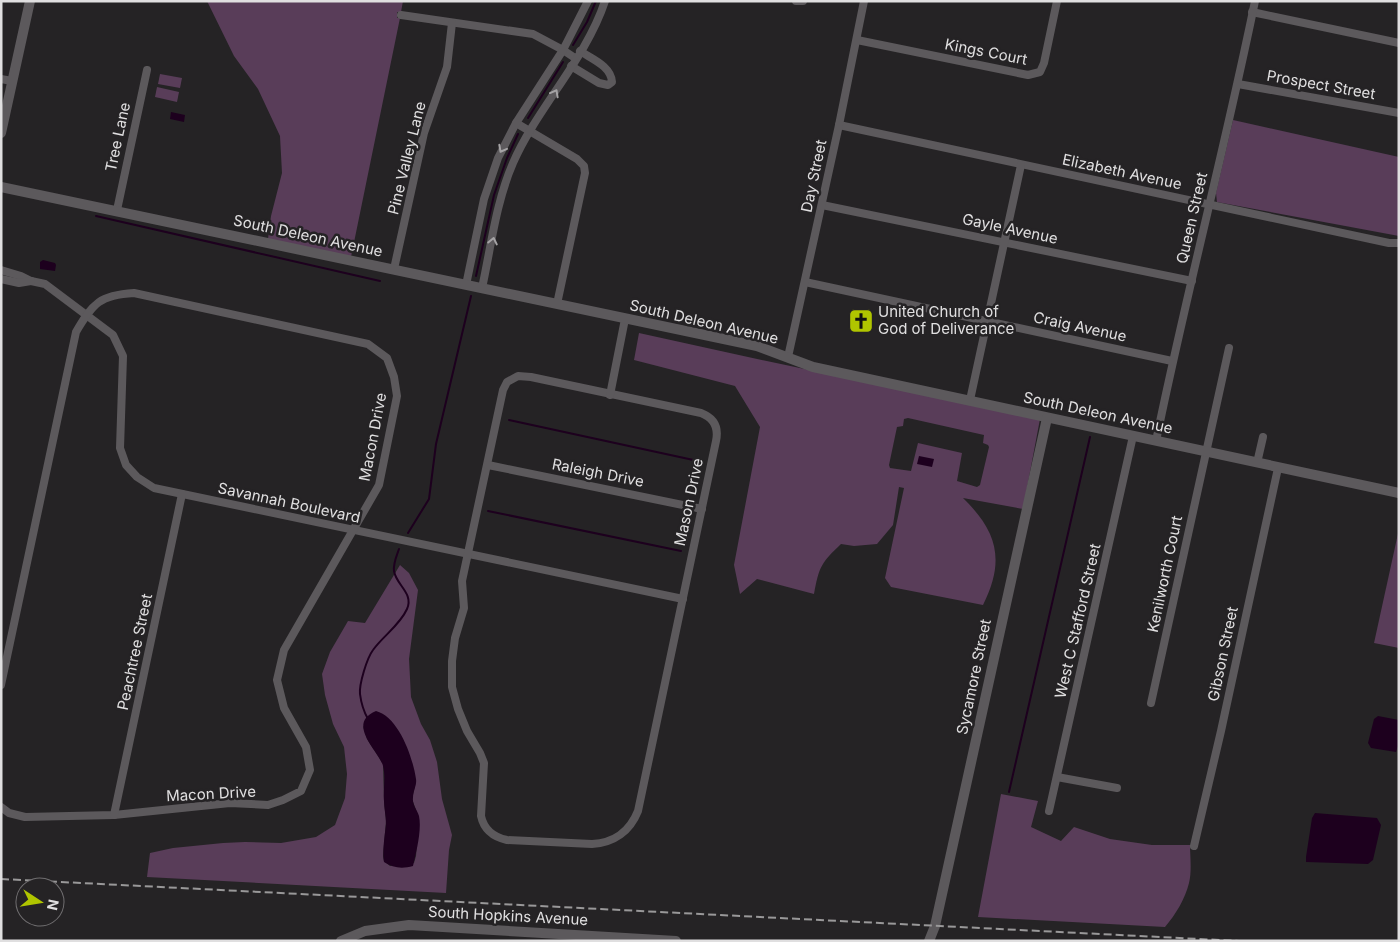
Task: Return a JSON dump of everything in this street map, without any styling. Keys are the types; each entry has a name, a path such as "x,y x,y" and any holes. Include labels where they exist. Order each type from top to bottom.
{"street":[{"path":"1,133 30,1"},
{"path":"466,285 484,199 498,158 516,123 563,50 588,1"},
{"path":"482,288 501,200 513,164 530,131 580,51 601,13 605,1"},
{"path":"796,1 803,1"},
{"name":"Day Street","path":"788,357 840,125 864,1"},
{"name":"Kings Court","path":"857,40 1028,75 1040,72 1044,62 1057,1"},
{"name":"Queen Street","path":"1156,441 1172,360 1238,84 1254,1"},
{"path":"1252,12 1399,43"},
{"path":"401,15 452,24 533,34 576,58"},
{"name":"Pine Valley Lane","path":"394,269 424,133 447,67 452,24"},
{"path":"571,66 599,83 608,84 612,82 612,75 607,68 580,51"},
{"name":"Tree Lane","path":"117,210 147,70"},
{"path":"1,79 12,81"},
{"name":"Prospect Street","path":"1238,84 1399,113"},
{"path":"516,123 577,159 584,166 585,173 557,304"},
{"name":"Elizabeth Avenue","path":"840,125 1399,243"},
{"path":"970,400 1021,164"},
{"name":"South Deleon Avenue","path":"1,187 757,346 813,367 1278,468 1399,492"},
{"name":"Gayle Avenue","path":"822,205 1192,281"},
{"name":"Savannah Boulevard","path":"1,270 45,284 113,335 123,356 120,448 126,466 137,478 154,488 683,599"},
{"path":"1,279 20,283 31,281"},
{"name":"Craig Avenue","path":"805,282 1172,360"},
{"name":"Macon Drive","path":"1,685 76,332 86,314 102,300 115,294 134,293 368,344 387,358 394,376 397,396 379,485 284,650 277,680 284,708 306,747 310,770 300,791 268,805 230,803 114,815 25,817 9,813 1,807"},
{"path":"610,395 626,319"},
{"name":"Kenilworth Court","path":"1151,703 1229,348"},
{"name":"Mason Drive","path":"518,376 527,376 701,413 713,421 716,427 717,436 640,804 636,817 630,826 615,838 598,844 503,839 492,834 483,823 481,809 484,763 462,720 452,687 453,652 464,612 462,585 488,465 502,390 510,380 518,376"},
{"name":"Sycamore Street","path":"929,941 935,926 1047,418"},
{"name":"West C Stafford Street","path":"1049,811 1133,436"},
{"path":"1257,463 1263,437"},
{"name":"Raleigh Drive","path":"488,465 702,508"},
{"name":"Gibson Street","path":"1194,846 1278,468"},
{"name":"Peachtree Street","path":"114,815 182,494"},
{"path":"1057,776 1117,788"},
{"name":"South Hopkins Avenue","path":"341,941 364,931 410,925 676,941"}],"shaded area":[{"path":"207,1 403,1 401,12 397,12 397,18 400,18 351,257 268,239 271,216 282,173 280,136 258,89 234,56"},
{"path":"160,74 182,78 180,88 158,84"},
{"path":"157,87 179,92 177,102 155,97"},
{"path":"171,112 185,115 184,122 170,119"},
{"path":"1233,120 1399,157 1399,236 1217,202 1216,193"},
{"path":"43,260 55,263 55,271 40,269 40,262"},
{"path":"639,333 1040,419 1023,509 963,498 984,523 991,535 994,548 996,561 994,574 983,605 891,587 885,578 904,488 899,487 893,525 877,544 854,546 841,544 822,566 814,594 757,579 740,594 734,565 760,427 735,386 634,360","holes":["908,418 984,435 983,443 989,447 980,485 977,487 957,481 962,453 918,443 911,471 890,468 897,427 903,426 904,419"]},
{"path":"919,456 934,459 932,467 917,464"},
{"path":"1399,529 1399,648 1374,643"},
{"path":"400,565 409,573 418,590 409,659 411,697 421,724 430,740 437,762 442,799 452,835 446,893 147,877 150,853 173,848 223,843 281,843 316,837 335,825 345,798 347,774 344,747 333,724 325,695 322,674 330,652 348,621 365,623","holes":["363,726 416,781 412,799 419,818 414,863 390,866 384,861 383,856 386,821 383,764 367,739"]},
{"path":"376,711 392,721 404,739 412,760 416,781 413,800 419,816 420,828 413,866 409,867 394,867 384,862 383,858 386,824 384,770 381,760 364,730 364,723 367,717"},
{"path":"1378,716 1399,720 1399,743 1396,752 1371,748 1368,743 1374,719"},
{"path":"1001,794 1038,801 1031,827 1061,841 1074,827 1110,839 1152,845 1190,845 1191,868 1189,883 1183,901 1173,917 1165,927 978,917"},
{"path":"1315,813 1377,818 1381,825 1373,860 1368,864 1306,862 1312,818"}],"waterway":[{"path":"573,45 587,22 596,1"},
{"path":"528,118 563,62"},
{"path":"476,276 494,195 518,134"},
{"path":"96,216 380,281"},
{"path":"408,533 429,499 436,444 471,296"},
{"path":"509,420 698,461"},
{"path":"1009,792 1090,437"},
{"path":"488,511 681,551"},
{"path":"368,719 360,694 366,665 373,650 404,615 409,603 394,571 399,549"}],"railway":[{"path":"1,879 1239,941"}],"place":[{"name":"United Church of God of Deliverance","path":"861,321"}]}
